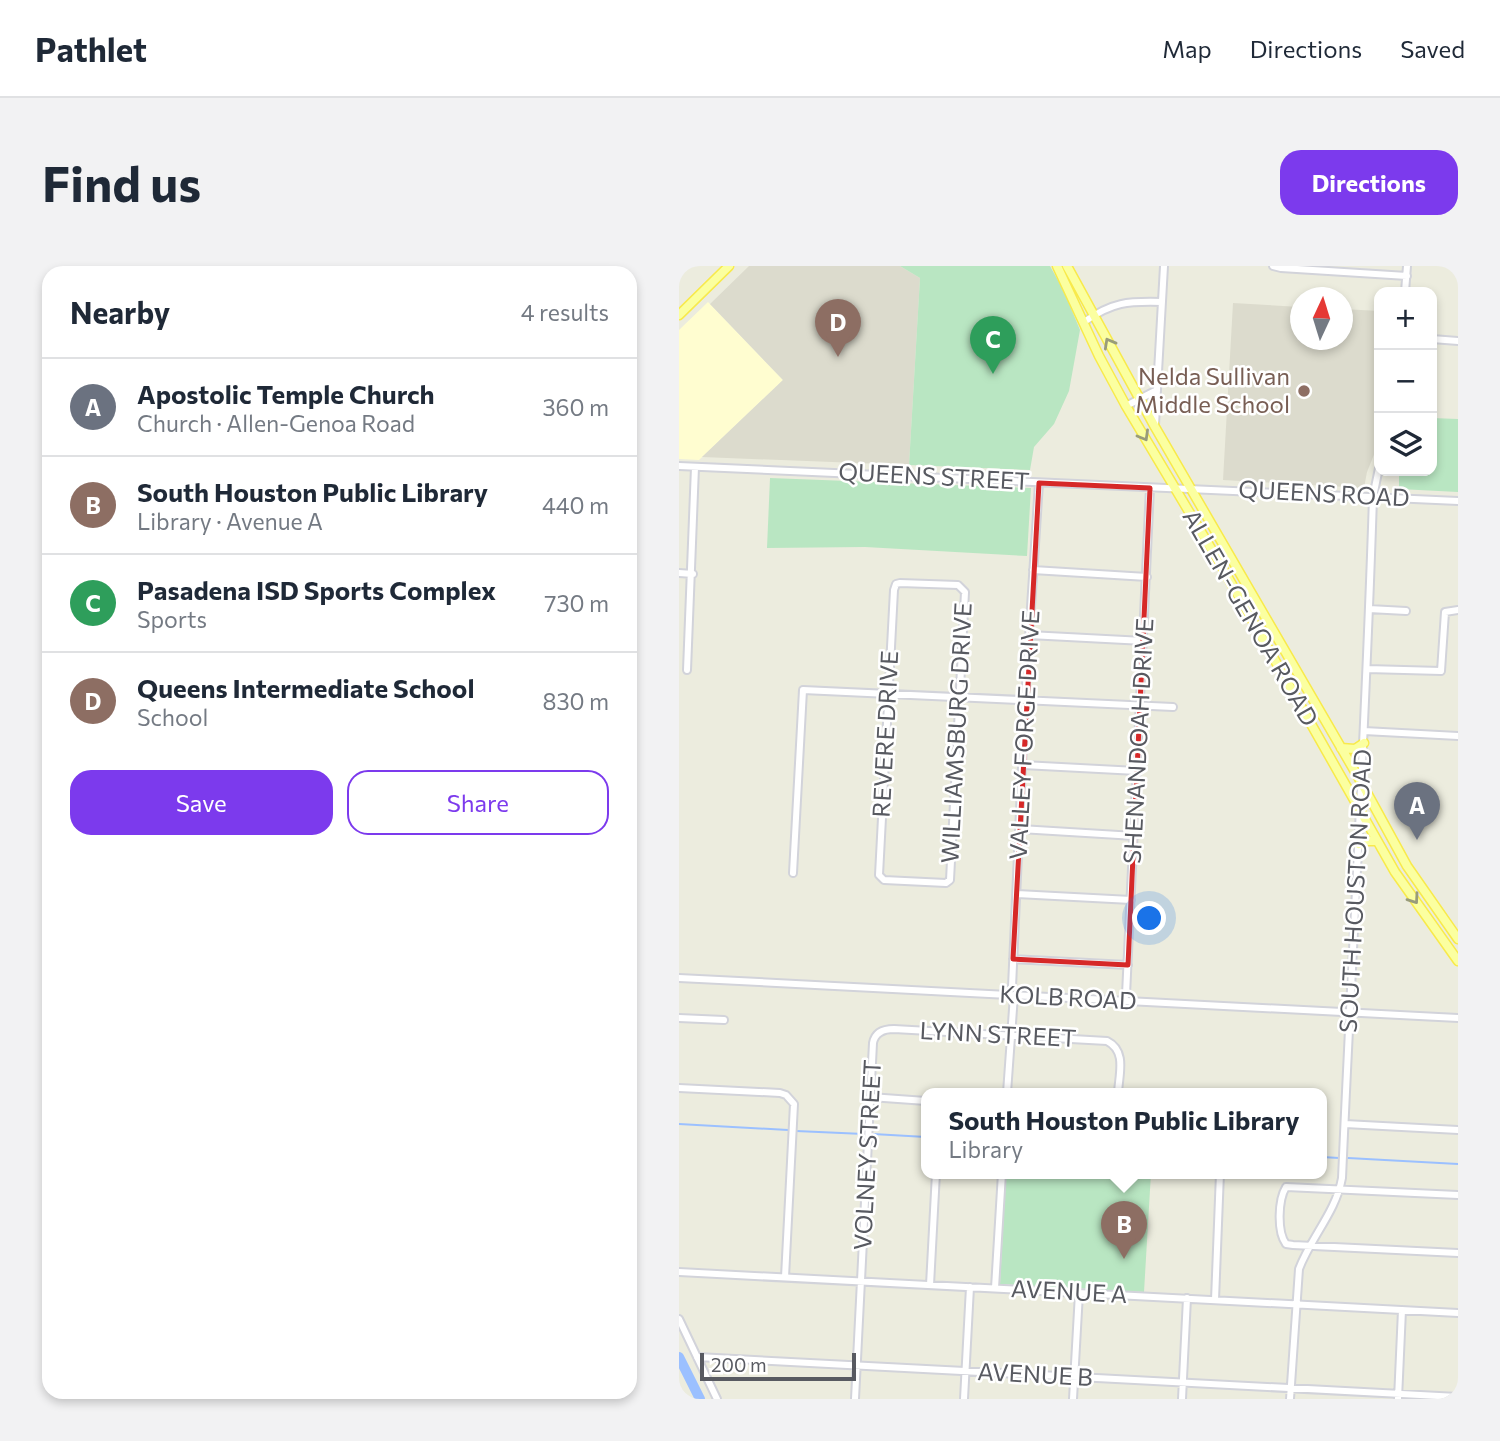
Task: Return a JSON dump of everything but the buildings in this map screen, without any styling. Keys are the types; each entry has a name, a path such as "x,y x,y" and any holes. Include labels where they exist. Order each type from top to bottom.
{"main road":[{"path":"679,315 729,266"},
{"name":"ALLEN-GENOA ROAD","path":"1057,266 1126,406 1237,594 1395,872 1458,961"},
{"name":"ALLEN-GENOA ROAD","path":"1067,266 1190,488 1407,866 1457,937"},
{"path":"1237,594 1249,587"},
{"path":"1305,715 1318,708"},
{"path":"1341,748 1355,749 1364,743"},
{"path":"1333,763 1343,775 1361,782"},
{"path":"1361,813 1374,817 1387,828"},
{"path":"1359,844 1377,841"},
{"path":"1395,872 1407,866"},
{"path":"1445,944 1457,937"}],"street":[{"path":"1155,426 1164,266"},
{"path":"1273,266 1406,276"},
{"path":"1405,287 1407,266"},
{"path":"1084,322 1116,303 1162,302"},
{"path":"1437,339 1458,341"},
{"path":"1126,406 1157,390"},
{"name":"QUEENS STREET","path":"679,466 1190,488"},
{"path":"688,670 695,467"},
{"name":"SOUTH HOUSTON ROAD","path":"1290,1399 1299,1269 1334,1205 1340,1188 1361,813 1373,497 1377,476"},
{"name":"VALLEY FORGE DRIVE","path":"1007,1088 1025,700 1039,483"},
{"name":"SHENANDOAH DRIVE","path":"1126,995 1150,488"},
{"name":"QUEENS ROAD","path":"1190,488 1458,501"},
{"path":"1033,570 1147,577"},
{"path":"679,573 693,574"},
{"name":"REVERE DRIVE","path":"918,882 884,880 879,875 895,586 900,583 930,584"},
{"name":"WILLIAMSBURG DRIVE","path":"918,882 944,883 950,880 965,592 961,586 930,584"},
{"path":"1369,609 1406,611"},
{"path":"1367,669 1441,671 1445,612 1458,610"},
{"path":"1030,635 1144,641"},
{"path":"793,873 803,690 1173,707"},
{"path":"1364,731 1458,736"},
{"path":"1023,765 1137,771"},
{"path":"1020,829 1135,836"},
{"path":"1017,894 1131,900"},
{"path":"1013,959 1128,965"},
{"name":"KOLB ROAD","path":"679,978 1013,991 1458,1018"},
{"path":"679,1018 724,1020"},
{"name":"LYNN STREET","path":"880,1032 894,1029 1107,1041 1116,1046 1121,1055 1118,1088"},
{"name":"VOLNEY STREET","path":"855,1399 873,1043 880,1032"},
{"path":"679,1088 780,1093 794,1104 785,1277"},
{"path":"870,1097 921,1101"},
{"path":"1345,1124 1458,1130"},
{"path":"930,1285 936,1179"},
{"path":"995,1288 1002,1179"},
{"path":"1215,1300 1220,1179"},
{"path":"1458,1195 1286,1187 1282,1196 1280,1234 1286,1244 1458,1253"},
{"name":"AVENUE A","path":"679,1272 1458,1313"},
{"path":"964,1399 970,1287"},
{"path":"1073,1399 1079,1293"},
{"path":"1182,1399 1187,1298"},
{"path":"1398,1396 1402,1310"},
{"path":"679,1319 717,1399"},
{"name":"AVENUE B","path":"697,1357 1398,1396 1458,1397"}],"highlighted area":[{"path":"1039,483 1150,488 1128,965 1013,959"}],"shaded area":[{"path":"749,266 900,266 920,278 909,465 702,457 783,380 710,304"},
{"path":"708,302 783,380 699,460 679,459 679,330"},
{"name":"Nelda Sullivan Middle School","path":"1233,303 1290,306 1290,350 1353,350 1353,310 1374,311 1374,454 1364,488 1223,480"}],"green space":[{"path":"900,266 1050,266 1080,330 1069,391 1054,424 1034,447 1030,470 909,465 920,278"},
{"path":"1437,418 1458,419 1458,492 1399,489 1399,476 1437,476"},
{"path":"770,478 1031,488 1027,556 865,547 767,548"},
{"path":"1006,1179 1151,1179 1144,1292 1000,1284"}],"waterway":[{"path":"679,1124 788,1130"},
{"path":"796,1131 864,1134"},
{"path":"873,1134 921,1137"},
{"path":"1327,1157 1339,1158"},
{"path":"1348,1158 1458,1164"},
{"path":"679,1357 700,1399"}],"place":[{"name":"Queens Intermediate School","path":"838,357"},
{"name":"Pasadena ISD Sports Complex","path":"993,374"},
{"name":"Nelda Sullivan Middle School","path":"1304,391"},
{"name":"Apostolic Temple Church","path":"1417,840"},
{"name":"South Houston Public Library","path":"1124,1259"}]}
